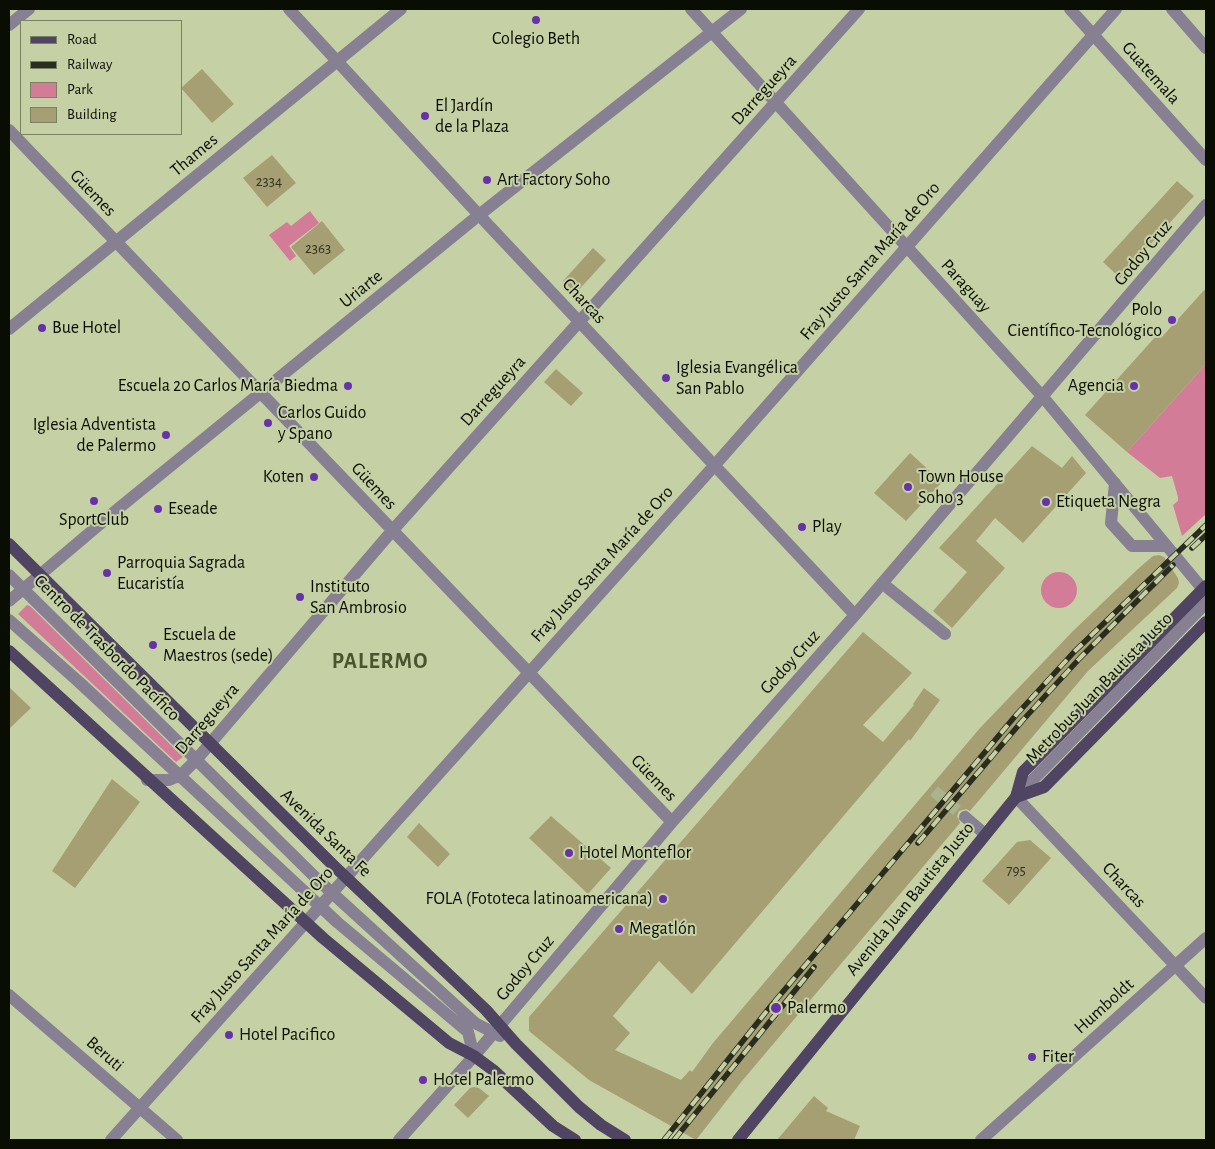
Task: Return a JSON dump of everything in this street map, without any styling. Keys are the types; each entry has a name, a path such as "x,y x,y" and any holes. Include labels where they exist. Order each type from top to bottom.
{"main road":[{"name":"Avenida Santa Fe","path":"9,544 345,877 486,1010 496,1029 516,1044 601,1125 625,1140"},
{"name":"Avenida Juan Bautista Justo","path":"738,1140 1016,797 1023,772 1205,589"},
{"path":"1016,797 1044,787 1206,622"},
{"path":"9,651 147,780 305,922 449,1043 474,1056 553,1126 575,1140"},
{"path":"553,1126 564,1140"}],"street":[{"path":"9,25 29,9"},
{"name":"Charcas","path":"289,9 479,215 856,615"},
{"name":"Thames","path":"9,329 336,60 401,9"},
{"name":"Paraguay","path":"691,9 1043,396 1166,546 1205,589"},
{"name":"Uriarte","path":"9,601 479,215 741,9"},
{"name":"Darregueyra","path":"147,780 169,780 181,776 196,760 392,531 859,9"},
{"name":"Guatemala","path":"1070,9 1206,160"},
{"name":"Fray Justo Santa María de Oro","path":"111,1140 714,466 906,245 1116,9"},
{"path":"1172,9 1206,48"},
{"name":"Güemes","path":"9,130 672,822"},
{"name":"Godoy Cruz","path":"399,1140 474,1056 672,822 856,615 1206,205"},
{"path":"1115,483 1111,523 1132,546 1166,546"},
{"name":"Centro de Trasbordo Pacífico","path":"9,575 331,892 475,1024 496,1029"},
{"path":"882,583 945,634"},
{"name":"Metrobus Juan Bautista Justo","path":"1016,797 1206,603"},
{"path":"9,620 320,905 468,1032 474,1056"},
{"name":"Charcas","path":"1016,797 1206,998"},
{"path":"965,817 985,834"},
{"name":"Humboldt","path":"981,1140 1206,938"},
{"name":"Beruti","path":"9,995 177,1140"}],"green space":[{"path":"310,211 319,223 289,246 296,256 290,261 269,235 287,222 291,226"},
{"path":"1206,364 1206,514 1182,536 1173,505 1178,501 1178,497 1172,476 1160,478 1127,452"},
{"path":"1059,572 1071,578 1077,590 1071,602 1059,608 1047,602 1041,590 1047,578"},
{"path":"27,605 183,757 176,762 18,614"}],"building":[{"path":"202,69 234,104 212,123 182,87"},
{"path":"272,155 296,183 267,207 243,178"},
{"path":"1177,181 1194,196 1120,278 1103,262"},
{"path":"322,221 345,250 314,275 291,247"},
{"path":"593,248 606,260 576,293 563,281"},
{"path":"1206,288 1206,364 1127,452 1085,415 1157,335 1161,338"},
{"path":"556,369 583,393 571,406 544,382"},
{"path":"1032,446 1062,468 1072,456 1086,473 1023,543 995,518 976,541 1005,568 952,628 933,611 967,572 939,548"},
{"name":"Town House Soho 3","path":"910,453 942,482 906,521 874,493"},
{"path":"1159,555 1164,557 1178,578 1177,588 1088,671 970,811 966,809 959,811 957,816 960,823 742,1081 696,1140 589,1080 529,1031 529,1017 863,632 912,673 863,725 883,742 914,705 924,688 940,700 910,741 909,739 692,994 659,961 613,1016 630,1033 615,1050 681,1080 690,1070 692,1072 713,1043 980,728 1073,631 1139,568 1153,556"},
{"path":"9,687 31,708 9,729"},
{"path":"112,779 140,802 75,888 52,871"},
{"name":"Hotel Monteflor","path":"551,816 611,868 588,894 529,838"},
{"path":"419,823 450,854 438,867 407,837"},
{"path":"1030,840 1051,858 1009,905 982,881 1017,842"},
{"path":"470,1088 479,1088 489,1096 468,1118 454,1105"},
{"path":"814,1096 828,1108 826,1111 860,1126 854,1140 777,1140"}],"tunnel":[{"path":"934,791 965,817"}],"railway":[{"path":"664,1140 770,1007 1017,714 1074,652 1206,525"},
{"path":"1192,548 1206,535"},
{"path":"918,843 1023,720 1080,658 1173,565"},
{"path":"674,1140 814,967"}],"place":[{"name":"Colegio Beth","path":"536,20"},
{"name":"El Jardín de la Plaza","path":"425,116"},
{"name":"Art Factory Soho","path":"487,180"},
{"name":"Polo Científico-Tecnológico","path":"1172,320"},
{"name":"Bue Hotel","path":"42,328"},
{"name":"Iglesia Evangélica San Pablo","path":"666,378"},
{"name":"Escuela 20 Carlos María Biedma","path":"348,386"},
{"name":"Agencia","path":"1134,386"},
{"name":"Carlos Guido y Spano","path":"268,423"},
{"name":"Iglesia Adventista de Palermo","path":"166,435"},
{"name":"Koten","path":"314,477"},
{"name":"Town House Soho 3","path":"908,487"},
{"name":"SportClub","path":"94,501"},
{"name":"Etiqueta Negra","path":"1046,502"},
{"name":"Eseade","path":"158,509"},
{"name":"Play","path":"802,527"},
{"name":"Parroquia Sagrada Eucaristía","path":"107,573"},
{"name":"Instituto San Ambrosio","path":"300,597"},
{"name":"Escuela de Maestros (sede)","path":"153,645"},
{"name":"Hotel Monteflor","path":"569,853"},
{"name":"FOLA (Fototeca latinoamericana)","path":"663,899"},
{"name":"Megatlón","path":"619,929"},
{"name":"Palermo","path":"776,1008"},
{"name":"Hotel Pacifico","path":"229,1035"},
{"name":"Fiter","path":"1032,1057"},
{"name":"Hotel Palermo","path":"423,1080"}],"district":[{"name":"PALERMO","path":"380,661"}]}
